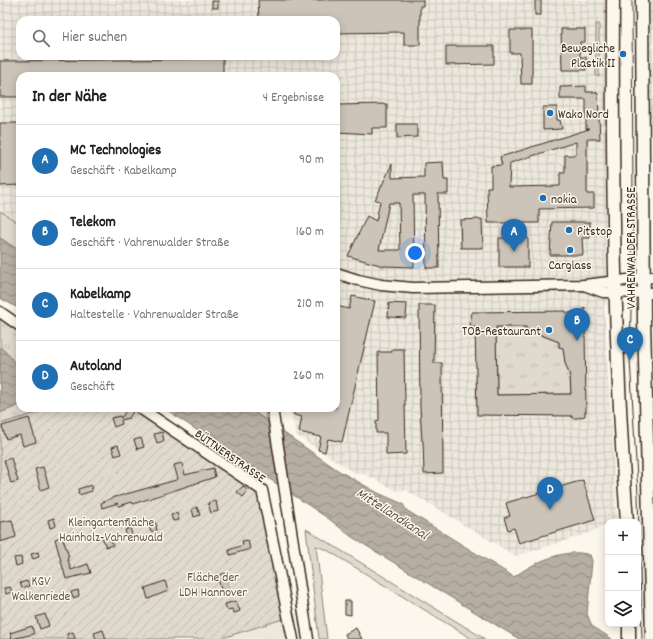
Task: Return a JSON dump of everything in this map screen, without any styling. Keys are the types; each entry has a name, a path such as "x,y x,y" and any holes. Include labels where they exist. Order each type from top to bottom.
{"main road":[{"name":"VAHRENWALDER STRASSE","path":"613,0 615,286 619,416 627,519"},
{"name":"VAHRENWALDER STRASSE","path":"642,0 649,277 652,639"},
{"path":"629,627 629,639"}],"street":[{"path":"340,274 381,285 413,288 584,285 603,292 615,286 649,277"},
{"path":"615,286 648,293"},
{"path":"0,312 16,323"},
{"name":"BÜTTNERSTRASSE","path":"146,412 262,490 293,639"},
{"name":"BÜTTNERSTRASSE","path":"273,412 308,639"}],"shaded area":[{"path":"0,0 605,0 607,302 604,306 617,519 605,519 605,525 583,535 516,556 406,490 397,491 367,475 353,472 296,435 291,412 340,412 340,72 16,72 16,221 0,211"},
{"path":"643,0 653,0 653,122 643,122"},
{"path":"296,618 298,639 219,639 283,619"}],"green space":[{"path":"596,24 599,24 599,76 596,76"},
{"path":"0,211 16,221 16,248 0,238"},
{"path":"0,317 16,328 16,412 40,412 0,424"},
{"path":"496,327 526,327 526,329 559,342 559,347 564,348 565,363 570,376 571,394 497,395"},
{"name":"Kleingartenfläche Hainholz-Vahrenwald","path":"40,412 137,412 259,495 283,619 219,639 0,639 0,424"},
{"path":"254,412 265,412 266,420"},
{"path":"306,529 485,639 472,639 327,550 316,546 327,639 319,639"}],"water":[{"path":"0,238 16,248 16,307 0,298"},
{"path":"0,347 13,360 16,367 16,407 0,413"},
{"name":"Mittellandkanal","path":"170,412 254,412 339,471 378,493 403,504 406,510 514,577 540,562 560,555 581,553 590,555 592,561 587,614 592,626 612,639 519,639 352,537 329,519"}],"building":[{"path":"258,0 423,0 423,6 420,6 420,45 404,45 404,32 340,33 340,16 259,16"},
{"path":"535,0 541,0 541,15 535,15"},
{"path":"212,1 218,1 218,8 212,8"},
{"path":"561,29 585,29 585,42 580,42 580,57 586,57 586,70 562,70"},
{"path":"510,30 532,30 532,84 521,84 520,53 510,53"},
{"path":"446,46 494,46 494,64 446,65"},
{"path":"223,60 223,72 16,72 16,97 0,97 0,61"},
{"path":"586,86 586,92 596,92 598,94 600,139 587,139 587,194 594,194 594,208 539,209 539,223 488,223 487,187 491,187 491,166 502,165 500,157 589,129 586,129 586,99 560,99 560,87","holes":["576,142 576,155 565,155 565,173 560,173 560,186 509,187 510,163"]},
{"path":"387,104 387,128 372,128 372,134 340,132 340,105"},
{"name":"Wako Nord","path":"543,107 557,107 557,120 560,120 562,129 543,130"},
{"path":"0,123 16,123 16,185 0,186"},
{"path":"397,124 417,124 417,137 397,138"},
{"path":"443,162 444,180 448,180 448,194 438,194 439,268 426,268 425,195 413,195 414,267 383,266 348,256 367,216 376,221 380,201 375,200 392,164 392,178 424,177 424,163","holes":["389,203 399,203 400,250 379,250"]},
{"path":"482,219 483,248 461,248 460,220"},
{"path":"552,222 590,222 590,238 582,238 583,255 550,255"},
{"path":"499,238 528,238 528,267 499,267"},
{"path":"352,296 375,301 342,442 328,439 325,452 318,450 321,437 299,432 302,417 294,415 294,412 340,412 340,307 349,309"},
{"path":"389,303 407,304 406,318 388,317"},
{"path":"419,305 435,305 434,363 442,363 443,473 424,474 420,407"},
{"path":"585,307 585,317 588,325 585,325 585,416 572,418 572,416 477,415 475,327 470,325 472,312 566,311 566,313 579,313","holes":["496,327 526,327 526,329 559,342 559,347 563,348 565,363 570,376 571,394 497,395"]},
{"path":"392,349 404,349 406,454 386,455 386,433 376,433 376,421 379,420 378,352 392,352"},
{"path":"125,412 133,412 129,418 121,420 122,424 114,427 111,418 120,416 121,418"},
{"path":"29,418 36,442 23,446 20,435 6,439 2,426"},
{"path":"162,432 164,441 157,443 154,434"},
{"path":"141,438 144,447 137,449 134,440"},
{"path":"118,445 121,454 115,456 112,447"},
{"path":"11,458 18,481 11,483 4,460"},
{"path":"182,463 185,475 213,468 215,477 133,504 132,502 119,506 118,503 102,508 101,503 112,498 178,479 174,465"},
{"path":"43,467 49,487 41,490 35,469"},
{"path":"583,480 595,520 519,543 514,528 508,530 504,518 510,516 506,503"},
{"path":"91,485 92,491 79,495 78,489"},
{"path":"243,486 248,491 243,497 237,492"},
{"path":"216,501 218,511 211,513 208,503"},
{"path":"197,507 200,515 194,517 192,509"},
{"path":"177,513 179,520 173,521 171,515"},
{"path":"54,518 56,526 50,528 48,520"},
{"path":"12,520 16,537 0,542 0,522"},
{"path":"154,521 157,526 157,530 151,532 148,523"},
{"path":"130,528 133,538 128,540 125,530"},
{"path":"109,535 113,545 106,547 102,537"},
{"path":"62,536 69,557 67,557 71,570 88,564 91,573 66,579 55,539"},
{"path":"248,540 250,549 230,555 229,550 243,545 242,541"},
{"path":"38,552 39,557 33,559 31,554"},
{"path":"21,557 22,564 16,566 14,558"},
{"path":"225,573 230,590 222,592 217,576"},
{"path":"45,576 46,581 39,583 38,578"},
{"path":"27,581 29,586 22,588 20,583"},
{"path":"165,581 168,591 148,599 145,588"},
{"path":"10,587 12,592 6,594 4,588"},
{"path":"78,590 79,596 73,598 71,592"},
{"path":"236,601 240,611 234,613 232,609 227,610 225,604"},
{"path":"345,601 351,601 351,615 345,614"},
{"path":"45,614 49,626 40,629 36,617"},
{"path":"32,626 34,634 12,639 10,633"},
{"path":"356,628 362,639 347,639 345,634"},
{"path":"103,630 106,639 96,639 94,633"},
{"path":"73,632 75,639 68,639 67,634"}],"tram line":[{"path":"632,0 633,203 630,360 638,495 642,639"}],"place":[{"name":"Bewegliche Plastik II","path":"623,54"},
{"name":"Wako Nord","path":"550,113"},
{"name":"nokia","path":"543,198"},
{"name":"Pitstop","path":"569,230"},
{"name":"Carglass","path":"570,250"},
{"name":"MC Technologies","path":"514,252"},
{"name":"TOB-Restaurant","path":"549,330"},
{"name":"Telekom","path":"577,341"},
{"name":"Kabelkamp","path":"630,360"},
{"name":"Autoland","path":"550,510"}],"park label":[{"name":"Fläche der LDH Hannover","path":"213,584"},
{"name":"KGV Walkenriede","path":"41,588"}]}
